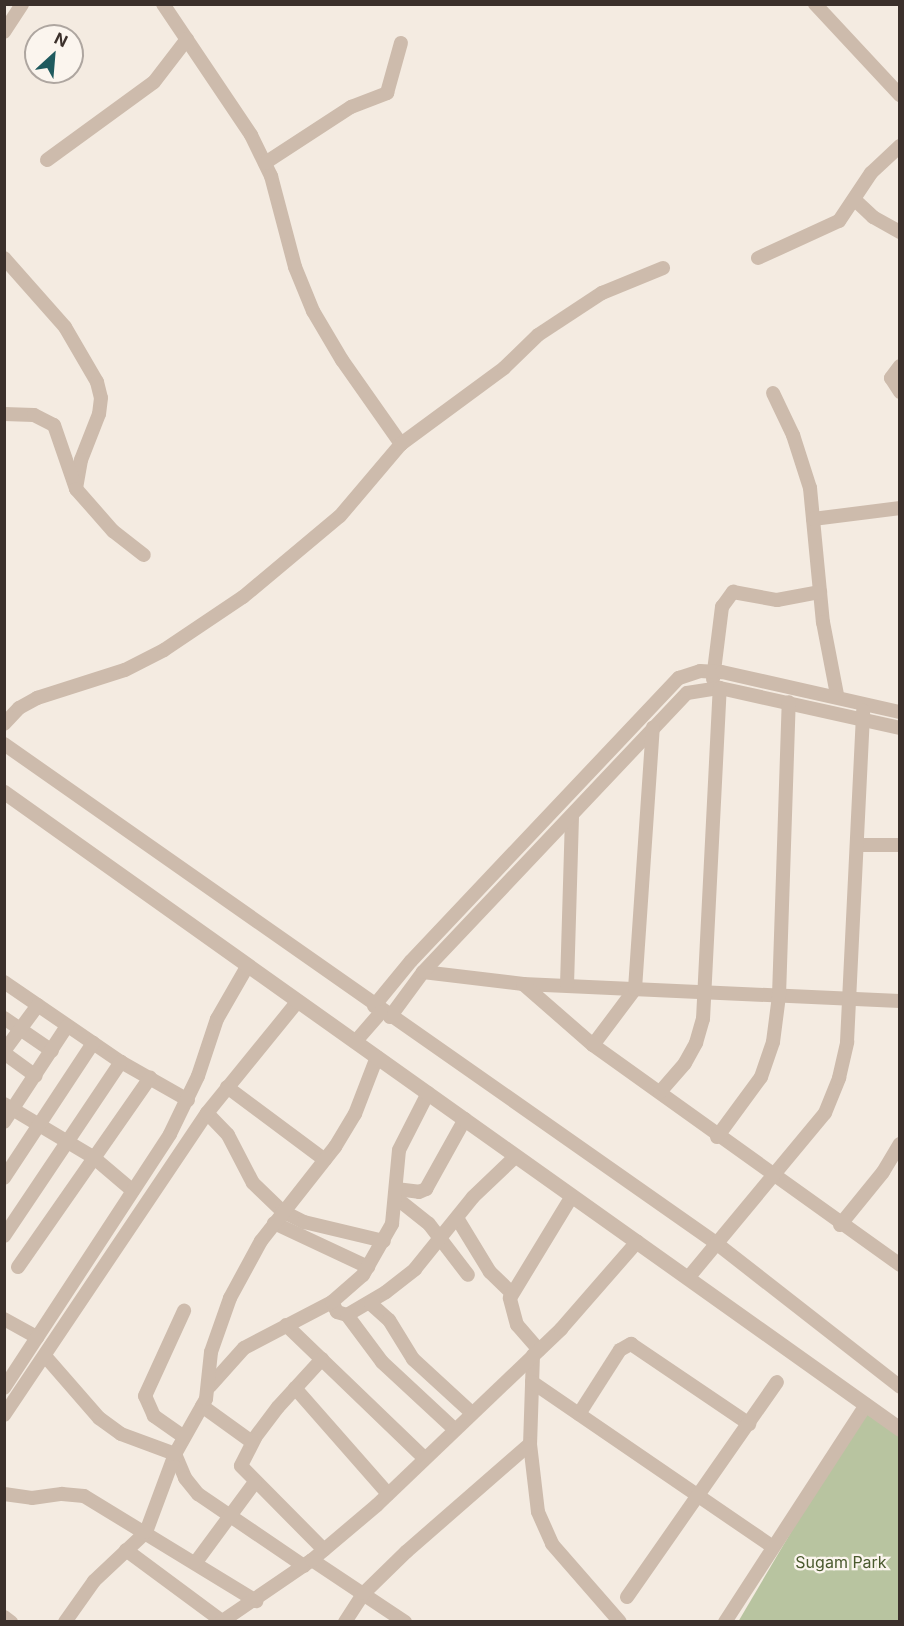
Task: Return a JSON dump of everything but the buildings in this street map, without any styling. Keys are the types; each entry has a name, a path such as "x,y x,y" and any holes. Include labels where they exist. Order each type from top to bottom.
{"street":[{"path":"4,32 22,4"},
{"path":"163,4 223,89 265,163 284,217 295,267 313,311 342,360 401,444"},
{"path":"815,4 900,95"},
{"path":"47,160 154,82 187,39"},
{"path":"265,163 351,107 387,93 401,43"},
{"path":"758,258 828,229 844,217 871,173 900,147"},
{"path":"855,200 873,217 900,232"},
{"path":"4,258 65,327 97,382 101,399 99,414 81,460 76,489"},
{"path":"4,724 19,708 37,698 125,670 164,650 243,597 340,516 401,444 504,368 563,317 602,293 663,268"},
{"path":"900,366 891,378 900,392"},
{"path":"773,393 803,461 813,519 820,592 837,695"},
{"path":"4,414 34,415 54,425 76,489 113,531 144,555"},
{"path":"813,519 900,508"},
{"path":"660,1092 696,1043 706,990 716,688 714,672 722,607 733,592 777,600 820,592"},
{"path":"382,1012 411,961 678,678 700,671 714,672 837,695 900,712"},
{"path":"356,1041 572,817 687,693 716,688 789,702 900,728"},
{"path":"717,1137 761,1077 773,1042 779,996 789,702"},
{"path":"687,1278 825,1113 841,1069 849,999 858,845 861,718 864,703"},
{"path":"593,1045 635,988 653,728"},
{"path":"4,744 382,1012 716,1243 900,1386"},
{"path":"4,792 900,1429"},
{"path":"567,985 572,817"},
{"path":"858,845 900,845"},
{"path":"4,1388 133,1191 188,1100 217,1019 248,965"},
{"path":"423,972 523,984 706,990 779,996 900,1001"},
{"path":"523,984 593,1045 660,1092 717,1137 900,1265"},
{"path":"6,986 121,1062 188,1100"},
{"path":"4,1414 207,1113 298,1000"},
{"path":"36,1076 4,1052 38,1005"},
{"path":"4,1018 52,1051"},
{"path":"4,1122 9,1107 36,1076 67,1026"},
{"path":"4,1178 93,1043"},
{"path":"210,1386 211,1352 219,1321 278,1217 325,1160 355,1114 377,1057"},
{"path":"4,1236 121,1062"},
{"path":"18,1267 150,1078"},
{"path":"227,1087 325,1160"},
{"path":"65,1622 94,1581 146,1532 175,1454 202,1406 210,1386 244,1348 332,1302 368,1267 392,1224 399,1150 428,1094"},
{"path":"9,1107 93,1157 133,1191"},
{"path":"207,1113 228,1135 253,1183 278,1217 368,1267"},
{"path":"396,1193 419,1192 426,1189 465,1119"},
{"path":"840,1225 883,1172 900,1144"},
{"path":"347,1316 371,1304 415,1269 442,1239 489,1179 516,1156"},
{"path":"396,1193 442,1239 468,1275"},
{"path":"572,1196 512,1293 510,1310 536,1353 532,1382 530,1443 538,1512 552,1544 620,1622"},
{"path":"278,1217 384,1241"},
{"path":"457,1218 490,1272 512,1293"},
{"path":"126,1550 221,1621 256,1601 308,1563 388,1494 536,1353 607,1280 637,1242"},
{"path":"332,1302 337,1312 347,1316 382,1362 454,1429"},
{"path":"371,1304 388,1320 413,1359 472,1413"},
{"path":"184,1311 145,1396 154,1416 184,1437"},
{"path":"4,1319 37,1337"},
{"path":"286,1325 424,1458"},
{"path":"579,1414 620,1350 631,1344 749,1424"},
{"path":"45,1356 113,1428 145,1445 175,1454 189,1484 231,1516 308,1563 364,1593 405,1622"},
{"path":"322,1359 295,1388 252,1442 241,1466 324,1550"},
{"path":"532,1382 772,1547"},
{"path":"627,1597 777,1382"},
{"path":"295,1388 388,1494"},
{"path":"725,1622 866,1405"},
{"path":"202,1406 252,1442"},
{"path":"345,1622 364,1593 406,1552 530,1443"},
{"path":"196,1562 255,1482"},
{"path":"4,1494 32,1498 75,1494 146,1532 256,1601"},
{"path":"4,1617 11,1622"}],"green space":[{"name":"Sugam Park","path":"866,1405 899,1429 899,1621 738,1622"}]}
